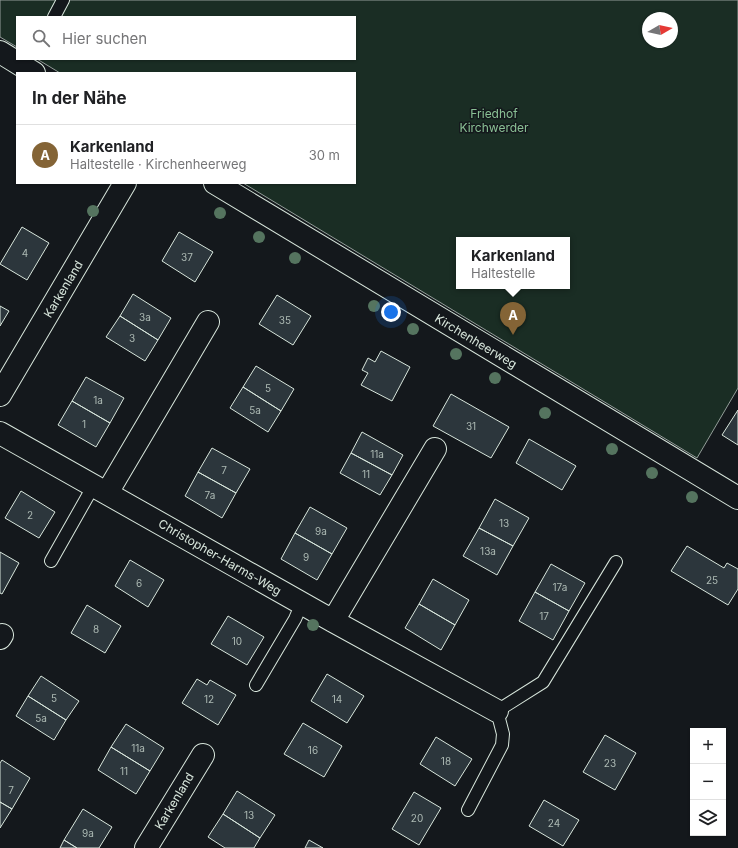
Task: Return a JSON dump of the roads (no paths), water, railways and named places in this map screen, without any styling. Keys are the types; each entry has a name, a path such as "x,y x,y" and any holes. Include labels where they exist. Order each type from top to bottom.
{"street":[{"path":"0,52 30,67"},
{"name":"Karkenland","path":"0,395 124,184"},
{"name":"Kirchenheerweg","path":"217,184 738,498"},
{"path":"101,489 208,322"},
{"name":"Christopher-Harms-Weg","path":"0,433 332,621 497,711"},
{"path":"332,621 435,449"},
{"name":"Karkenland","path":"146,848 203,755"}],"lane":[{"path":"55,16 63,0"},
{"path":"51,561 101,489"},
{"path":"468,810 502,745 503,734 497,711 543,682 616,562"},
{"path":"256,685 295,619 302,603"}],"place":[{"name":"Karkenland","path":"513,335"}],"park label":[{"name":"Friedhof Kirchwerder","path":"494,120"}]}
